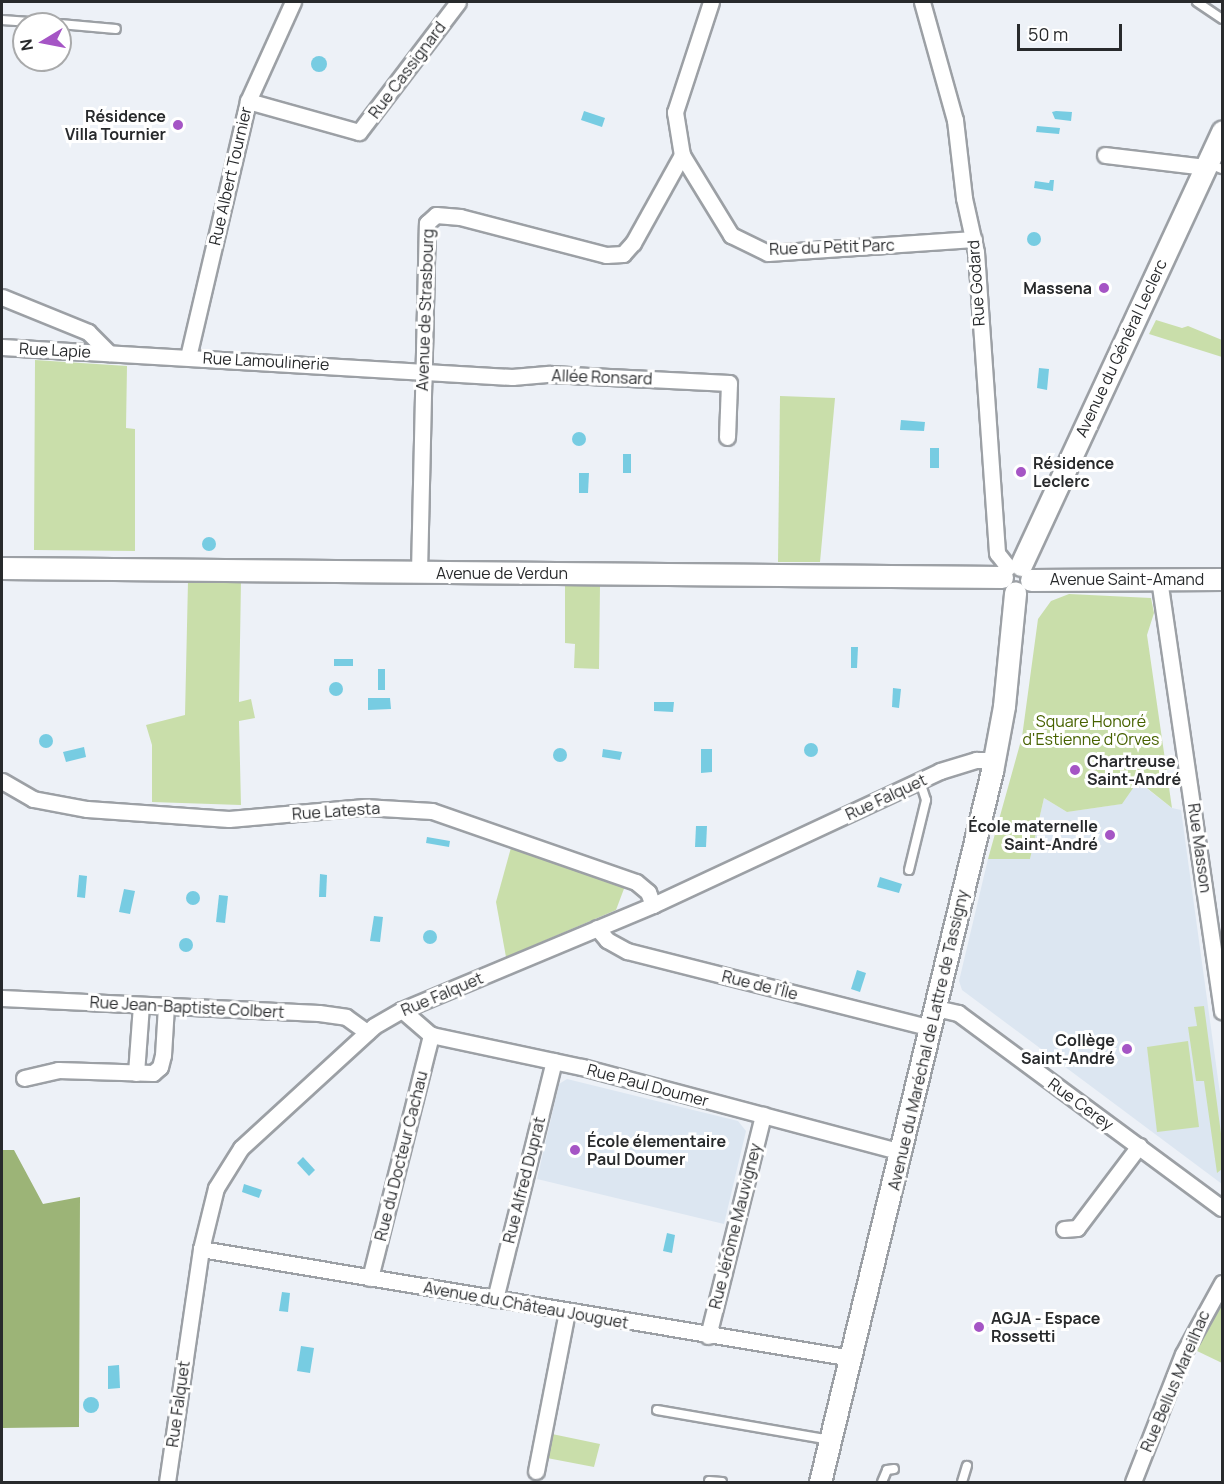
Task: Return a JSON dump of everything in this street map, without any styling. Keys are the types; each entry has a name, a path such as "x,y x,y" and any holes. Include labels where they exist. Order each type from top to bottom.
{"main road":[{"name":"Avenue du Général Leclerc","path":"1015,576 1212,167 1222,131"},
{"name":"Avenue de Verdun","path":"2,568 1015,576"},
{"name":"Avenue Saint-Amand","path":"1015,576 1222,579"},
{"name":"Avenue du Maréchal de Lattre de Tassigny","path":"820,1482 852,1358 994,760 1005,696 1015,576"}],"street":[{"name":"Rue Albert Tournier","path":"188,357 248,101 293,2"},
{"name":"Rue Cassignard","path":"248,101 359,132 458,2"},
{"name":"Rue du Petit Parc","path":"711,2 675,112 682,155 731,235 768,253 974,239"},
{"name":"Rue Godard","path":"922,2 955,120 964,198 974,239 997,553 1015,576"},
{"name":"Avenue de Strasbourg","path":"419,572 422,370 429,220 436,215 460,217 606,255 623,254 633,243 682,155"},
{"path":"1105,155 1212,167"},
{"path":"2,297 88,332 109,353"},
{"name":"Rue Lapie","path":"2,347 109,353"},
{"name":"Rue Lamoulinerie","path":"109,353 422,370"},
{"name":"Allée Ronsard","path":"422,370 512,377 550,374 729,383 727,437"},
{"name":"Rue Masson","path":"1159,579 1222,1011"},
{"name":"Rue Falquet","path":"167,1482 201,1249 216,1188 241,1148 367,1032 402,1010 653,905 920,781 976,759 994,760"},
{"name":"Rue Latesta","path":"2,781 33,799 87,809 229,819 364,807 432,812 636,882 648,892 653,905"},
{"name":"Rue de l'Île","path":"597,928 607,940 627,951 933,1018"},
{"name":"Rue Jean-Baptiste Colbert","path":"2,998 319,1013 346,1017 367,1032"},
{"path":"136,1073 141,1005"},
{"path":"24,1078 58,1070 153,1073 160,1067 166,1006"},
{"name":"Rue Paul Doumer","path":"402,1010 431,1035 533,1060 554,1061 901,1152"},
{"name":"Rue Cerey","path":"933,1018 958,1013 1222,1208"},
{"name":"Rue du Docteur Cachau","path":"370,1278 431,1035"},
{"name":"Rue Alfred Duprat","path":"495,1299 554,1061"},
{"name":"Rue Jérôme Mauvigney","path":"708,1336 763,1115"},
{"path":"1064,1229 1077,1228 1140,1146"},
{"name":"Avenue du Château Jouguet","path":"201,1249 708,1336 852,1358"},
{"name":"Rue Bellus Mareilhac","path":"1133,1482 1183,1354 1222,1283"},
{"path":"536,1471 567,1311"}],"lane":[{"path":"1197,2 1222,19"},
{"path":"72,25 116,29"},
{"path":"909,870 926,800 920,781"},
{"path":"657,1410 831,1440"},
{"path":"962,1482 967,1466"},
{"path":"882,1482 887,1470 894,1469"},
{"path":"709,1481 722,1482"}],"shaded area":[{"name":"Collège Saint-André","path":"1137,781 1172,808 1181,810 1222,1108 1222,1184 962,990 959,981 988,859 1030,859 1044,798 1067,812 1121,804"},
{"path":"567,1079 738,1121 746,1131 724,1224 537,1179 559,1084"}],"green space":[{"path":"1156,320 1182,328 1188,326 1222,340 1222,357 1149,334"},
{"path":"35,360 127,366 126,428 135,429 135,551 34,550"},
{"path":"780,396 835,398 820,562 778,562"},
{"path":"188,581 241,581 239,702 251,699 255,718 239,721 241,805 152,802 152,745 146,725 185,715"},
{"path":"565,585 600,585 599,669 574,668 575,644 565,643"},
{"name":"Square Honoré d'Estienne d'Orves","path":"1069,594 1151,598 1154,613 1147,635 1172,808 1138,781 1122,804 1067,812 1044,798 1030,859 988,859 1022,737 1038,619 1051,601"},
{"path":"512,844 625,886 616,910 506,957 496,902"},
{"path":"1204,1006 1222,1141 1222,1169 1217,1173 1204,1081 1196,1081 1188,1027 1197,1026 1194,1007"},
{"path":"1188,1041 1199,1127 1157,1132 1147,1047"},
{"path":"2,1150 14,1150 43,1204 80,1197 79,1427 2,1428"},
{"path":"1222,1301 1222,1363 1195,1350"},
{"path":"552,1434 600,1444 594,1467 547,1458"}],"water":[{"path":"319,56 327,64 319,72 311,64"},
{"path":"584,111 605,118 602,127 581,120"},
{"path":"1052,112 1072,112 1071,121 1055,119"},
{"path":"1037,126 1060,128 1059,134 1036,132"},
{"path":"1050,180 1054,180 1053,191 1034,188 1035,181 1049,183"},
{"path":"1034,232 1039,234 1041,239 1039,244 1034,246 1029,244 1027,239 1029,234"},
{"path":"1039,368 1049,369 1047,390 1037,388"},
{"path":"901,420 925,422 924,431 900,430"},
{"path":"576,432 582,432 586,439 582,446 576,446 572,442 572,436"},
{"path":"930,448 939,448 939,468 930,468"},
{"path":"623,454 631,454 631,473 623,473"},
{"path":"579,473 589,473 588,493 579,493"},
{"path":"206,537 212,537 216,544 212,551 206,551 202,547 202,541"},
{"path":"851,647 858,647 857,668 851,668"},
{"path":"334,659 353,659 353,666 334,666"},
{"path":"378,669 385,669 385,690 378,690"},
{"path":"333,682 339,682 343,689 339,696 333,696 329,692 329,686"},
{"path":"893,688 901,689 899,708 892,707"},
{"path":"368,698 390,698 391,709 368,710"},
{"path":"654,702 674,702 673,712 654,711"},
{"path":"46,734 51,736 53,741 51,746 46,748 41,746 39,741 41,736"},
{"path":"811,743 816,745 818,750 816,755 811,757 806,755 804,750 806,745"},
{"path":"84,747 86,757 66,762 63,752"},
{"path":"557,748 563,748 567,755 563,762 557,762 553,758 553,752"},
{"path":"603,749 622,752 620,760 602,757"},
{"path":"701,749 712,749 712,772 701,773"},
{"path":"696,826 707,826 706,847 695,847"},
{"path":"427,837 450,841 449,847 426,843"},
{"path":"320,874 327,875 326,897 319,897"},
{"path":"79,875 87,876 85,898 77,897"},
{"path":"880,877 902,884 899,893 877,887"},
{"path":"124,889 135,891 130,914 119,912"},
{"path":"193,891 198,893 200,898 198,903 193,905 188,903 186,898 188,893"},
{"path":"219,895 228,896 225,923 216,922"},
{"path":"374,916 383,917 380,942 370,941"},
{"path":"430,930 435,932 437,937 435,942 430,944 425,942 423,937 425,932"},
{"path":"186,938 191,940 193,945 191,950 186,952 181,950 179,945 181,940"},
{"path":"857,970 866,973 860,992 851,989"},
{"path":"303,1157 315,1170 309,1176 297,1163"},
{"path":"244,1184 262,1190 259,1198 242,1192"},
{"path":"667,1233 675,1235 672,1253 663,1251"},
{"path":"282,1292 290,1293 288,1312 279,1311"},
{"path":"301,1346 314,1348 310,1373 297,1371"},
{"path":"119,1365 120,1388 108,1389 108,1366"},
{"path":"91,1397 97,1399 99,1405 97,1411 91,1413 85,1411 83,1405 85,1399"}],"place":[{"name":"Résidence Villa Tournier","path":"178,125"},
{"name":"Massena","path":"1104,288"},
{"name":"Résidence Leclerc","path":"1021,472"},
{"name":"Chartreuse Saint-André","path":"1075,770"},
{"name":"École maternelle Saint-André","path":"1110,835"},
{"name":"Collège Saint-André","path":"1127,1049"},
{"name":"École élementaire Paul Doumer","path":"575,1150"},
{"name":"AGJA - Espace Rossetti","path":"979,1327"}]}
